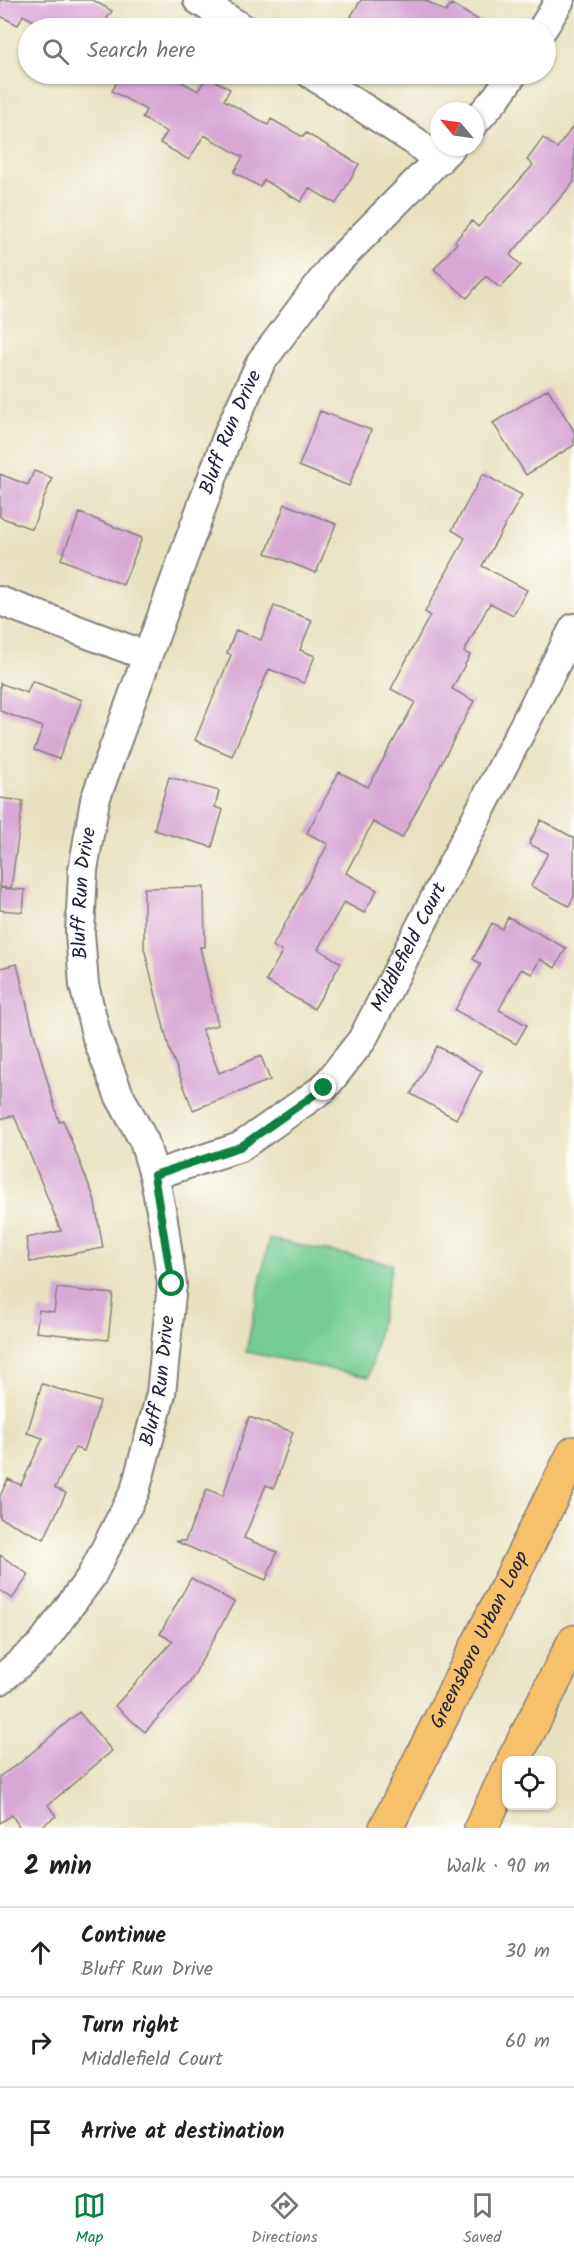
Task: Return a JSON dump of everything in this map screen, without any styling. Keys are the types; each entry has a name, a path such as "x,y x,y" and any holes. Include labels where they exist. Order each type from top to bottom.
{"highway":[{"name":"Greensboro Urban Loop","path":"386,1828 574,1453"},
{"path":"517,1756 574,1642"},
{"path":"481,1828 502,1786"}],"street":[{"path":"198,0 226,18"},
{"path":"549,18 560,0"},
{"path":"326,84 416,142 430,148"},
{"path":"484,112 506,84"},
{"name":"Bluff Run Drive","path":"0,1680 40,1646 91,1577 135,1491 161,1394 172,1284 154,1175 144,1141 119,1095 97,1038 84,985 80,933 83,870 95,800 229,432 261,362 333,266 443,156"},
{"path":"0,602 147,656"},
{"name":"Middlefield Court","path":"154,1175 240,1147 324,1088 362,1040 574,628"}],"green space":[{"path":"269,1239 392,1264 369,1377 246,1352"}],"building":[{"path":"0,0 93,0 112,11 107,18 29,18 23,15 22,18 18,18 18,25 0,16"},
{"path":"361,0 425,0 446,12 451,4 475,18 354,18 351,16"},
{"path":"116,84 186,84 198,91 202,84 221,84 230,89 224,100 268,125 271,119 303,137 306,133 359,164 336,204 309,188 301,202 264,180 260,187 234,172 243,157 204,135 189,160 160,143 167,132 142,118 146,110 112,91"},
{"path":"574,125 574,182 510,255 521,265 500,288 486,276 467,298 434,269 457,243 455,241 472,221 478,227 533,165 527,160 543,138 557,148"},
{"path":"548,389 574,431 574,445 526,475 493,423"},
{"path":"320,411 371,430 349,486 299,466"},
{"path":"34,471 52,478 32,529 0,517 0,474 28,485"},
{"path":"483,474 522,495 482,566 527,590 513,615 490,603 464,652 470,655 452,689 474,701 402,838 373,822 346,873 377,890 364,913 344,902 318,949 341,963 314,1009 266,981 282,952 273,946 328,844 307,833 339,772 368,787 415,702 391,689 430,615 425,612 465,538 452,530"},
{"path":"285,504 336,524 316,573 266,553"},
{"path":"80,513 142,538 123,585 61,559"},
{"path":"274,606 312,620 300,650 315,656 304,683 269,669 232,756 195,740 231,655 227,653 236,630 261,640"},
{"path":"32,681 82,700 59,759 34,750 43,727 0,711 0,683 27,693"},
{"path":"169,777 219,791 215,807 223,810 212,847 154,830"},
{"path":"0,798 23,801 11,888 0,887"},
{"path":"541,820 574,838 574,896 569,906 531,886 548,853 529,844"},
{"path":"204,887 205,947 200,947 218,1025 202,1029 219,1073 261,1056 270,1080 193,1110 169,1048 144,948 144,888"},
{"path":"0,888 25,890 23,912 0,910"},
{"path":"508,917 566,948 555,968 540,959 532,974 521,969 499,1010 527,1025 516,1044 455,1010 481,964 473,959 492,923 502,929"},
{"path":"17,964 59,1122 63,1120 94,1198 103,1248 30,1262 26,1238 61,1231 14,1115 0,1119 0,968"},
{"path":"437,1046 482,1071 456,1119 411,1094"},
{"path":"57,1288 113,1294 108,1340 36,1332 39,1310 54,1312"},
{"path":"42,1384 100,1402 84,1451 75,1448 55,1488 66,1493 44,1539 0,1518 0,1496 8,1479 21,1485 43,1438 27,1433"},
{"path":"249,1417 293,1432 274,1488 266,1485 244,1538 277,1552 266,1580 175,1541 185,1541 207,1489 223,1496"},
{"path":"0,1555 29,1575 12,1599 0,1590"},
{"path":"191,1578 234,1602 190,1682 145,1732 115,1706 173,1641 160,1634"},
{"path":"79,1712 112,1751 48,1805 56,1816 39,1828 20,1828 12,1815 0,1823 0,1776 21,1762"}],"route":[{"path":"172,1284 154,1175 240,1147 324,1088"}]}
